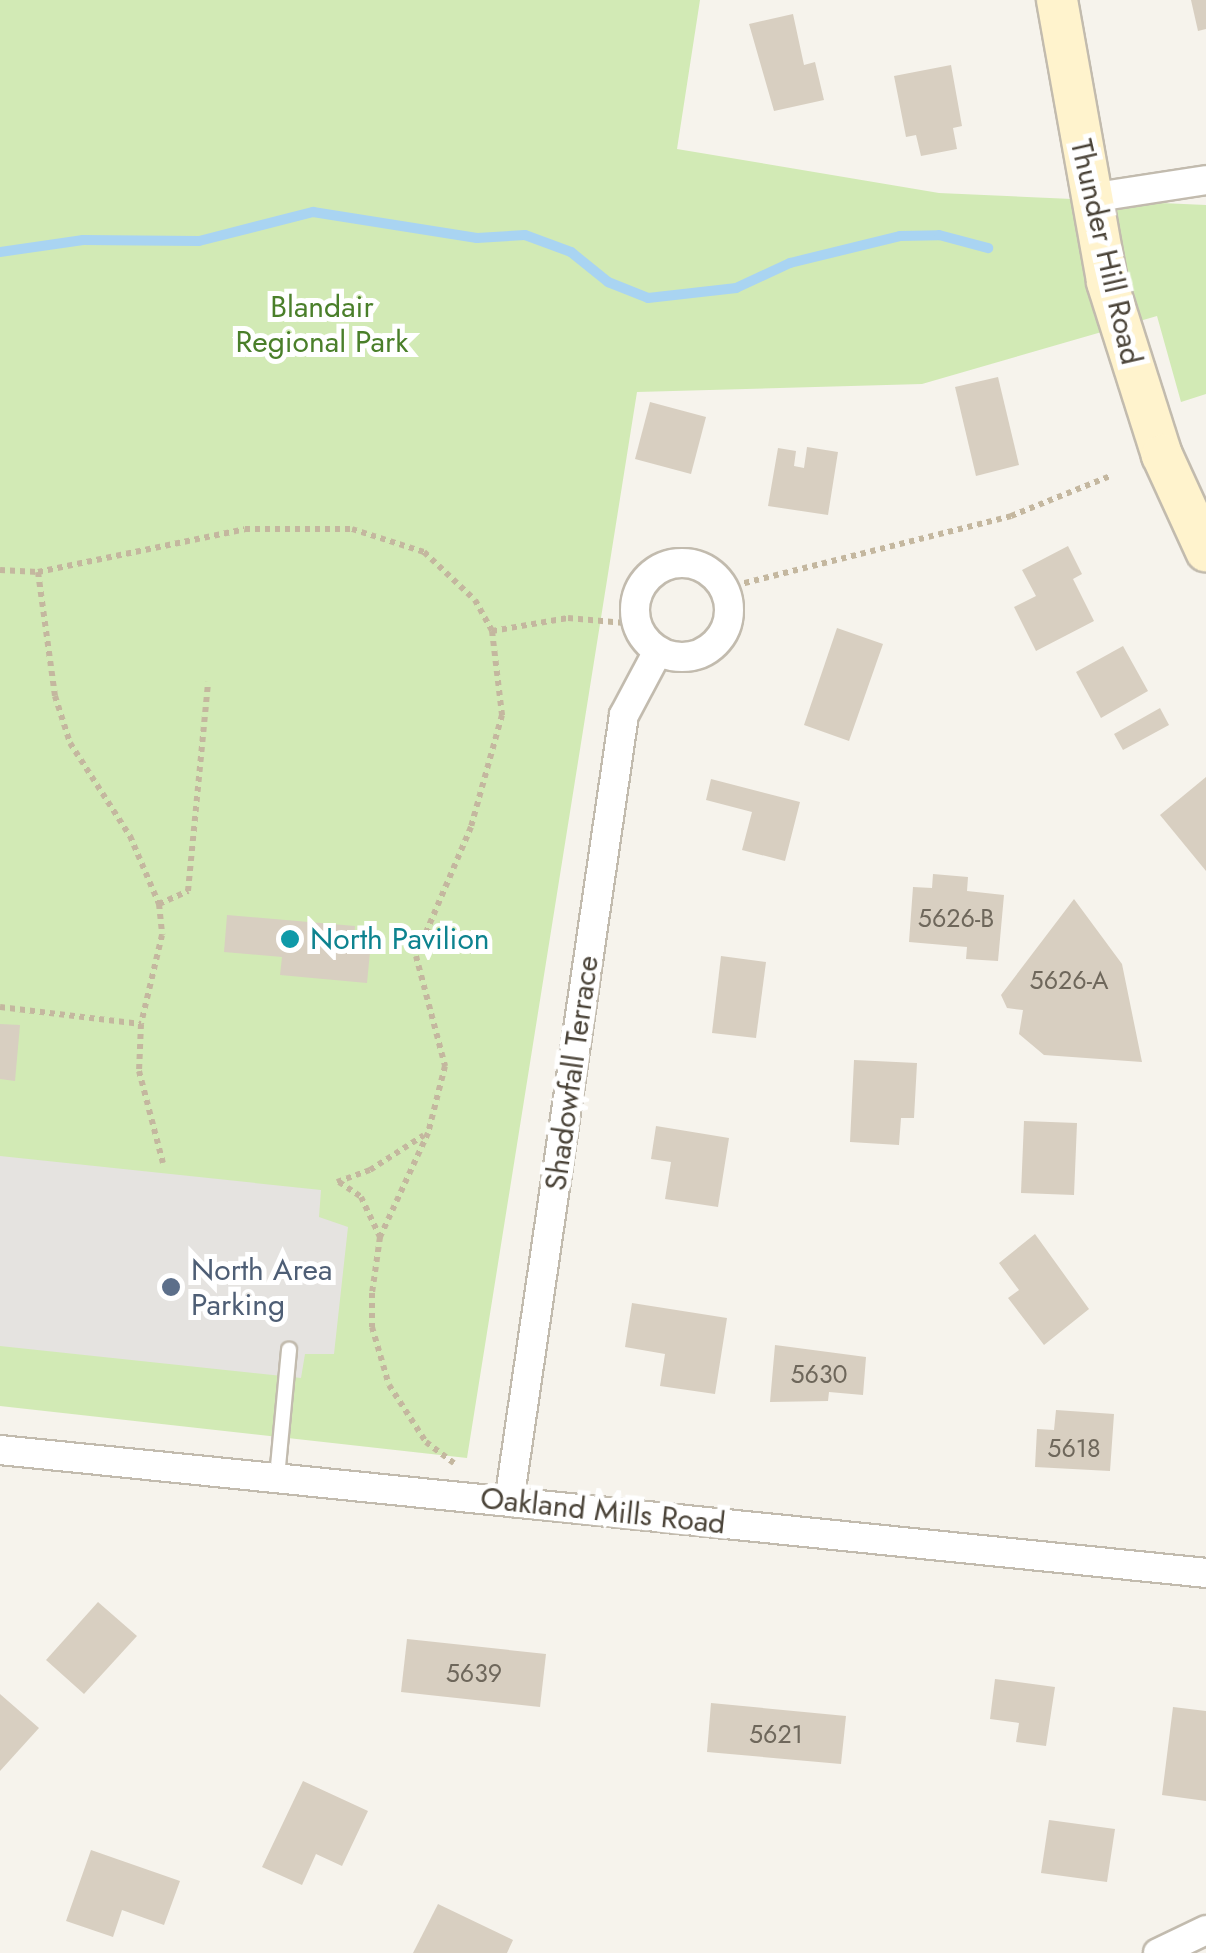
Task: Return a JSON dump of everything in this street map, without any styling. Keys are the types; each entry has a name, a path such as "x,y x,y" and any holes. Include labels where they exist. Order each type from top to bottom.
{"street":[{"name":"Thunder Hill Road","path":"1057,0 1090,198 1137,385 1206,551"},
{"path":"1090,198 1206,180"},
{"path":"664,566 700,566 725,588 728,622 708,650 674,657 658,651 636,624 639,589 664,566"},
{"name":"Shadowfall Terrace","path":"508,1502 624,715 658,651"},
{"name":"Oakland Mills Road","path":"0,1450 1206,1573"},
{"path":"1158,1953 1206,1930"}],"lane":[{"path":"277,1477 289,1350"}],"path":[{"path":"725,588 1010,516 1110,476"},
{"path":"0,570 38,572 245,529 352,530 424,552 475,600 492,631 502,715 471,827 416,956 445,1066 428,1133 380,1237 372,1327 389,1386 426,1442 508,1502"},
{"path":"38,572 55,696 70,743 130,836 159,904 162,935 141,1024 139,1071 163,1164"},
{"path":"492,631 568,618 636,624"},
{"path":"159,904 188,891 208,682"},
{"path":"0,1008 141,1024"},
{"path":"380,1237 361,1197 338,1182 370,1170 428,1133"}],"green space":[{"name":"Blandair Regional Park","path":"0,0 700,0 677,149 939,193 1206,205 1206,394 1181,402 1157,316 922,384 637,392 467,1458 0,1406"}],"shaded area":[{"name":"North Area Parking","path":"0,1156 321,1190 319,1217 348,1227 334,1354 305,1354 301,1378 0,1346"}],"building":[{"path":"1191,0 1206,0 1206,29 1198,31"},
{"path":"793,14 804,65 815,62 824,100 774,111 749,24"},
{"path":"951,65 962,126 953,128 957,149 921,156 916,135 906,137 894,76"},
{"path":"998,377 1019,465 976,476 955,387"},
{"path":"650,402 706,417 691,474 635,459"},
{"path":"807,447 838,452 828,515 768,506 778,448 796,451 794,466 804,468"},
{"path":"1068,546 1082,574 1073,579 1094,621 1036,651 1014,607 1036,596 1022,570"},
{"path":"837,628 883,644 849,741 804,725"},
{"path":"1123,646 1148,691 1101,718 1076,672"},
{"path":"1160,708 1169,725 1123,750 1114,734"},
{"path":"1206,777 1206,871 1160,815"},
{"path":"711,779 800,802 785,861 742,850 752,812 706,800"},
{"path":"933,874 968,877 967,891 1004,895 998,961 966,959 967,947 909,942 913,887 932,888"},
{"path":"1074,899 1122,964 1142,1062 1044,1055 1019,1034 1023,1010 1007,1008 1001,995"},
{"name":"North Pavilion","path":"227,915 355,926 353,951 370,952 367,983 280,975 282,957 224,952"},
{"path":"721,956 766,962 756,1038 712,1033"},
{"path":"0,1024 20,1025 15,1081 0,1079"},
{"path":"854,1060 917,1063 914,1118 901,1118 899,1145 850,1142"},
{"path":"1024,1121 1077,1123 1074,1195 1021,1193"},
{"path":"656,1126 729,1138 718,1207 665,1199 671,1162 651,1159"},
{"path":"1035,1234 1089,1309 1044,1345 1008,1298 1019,1290 999,1263"},
{"path":"632,1303 727,1318 715,1394 660,1386 665,1354 625,1347"},
{"path":"775,1345 866,1357 863,1395 829,1392 828,1401 770,1402"},
{"path":"1056,1410 1114,1414 1110,1471 1035,1467 1037,1429 1054,1430"},
{"path":"98,1602 137,1636 84,1694 46,1660"},
{"path":"407,1639 546,1654 540,1707 401,1692"},
{"path":"995,1679 1055,1687 1046,1746 1016,1742 1019,1723 990,1719"},
{"path":"0,1694 39,1728 0,1771"},
{"path":"711,1703 846,1716 841,1764 707,1752"},
{"path":"1173,1707 1206,1711 1206,1801 1162,1795"},
{"path":"303,1781 368,1811 342,1866 316,1854 302,1885 262,1867"},
{"path":"1049,1820 1115,1829 1107,1882 1041,1873"},
{"path":"91,1850 180,1881 164,1925 122,1910 113,1937 66,1921"},
{"path":"438,1904 513,1940 507,1953 413,1953"}],"waterway":[{"path":"0,252 83,240 199,241 313,212 477,238 525,235 571,252 608,282 648,298 736,288 790,263 900,236 939,235 988,248"}],"place":[{"name":"North Pavilion","path":"290,939"},
{"name":"North Area Parking","path":"171,1287"}]}
